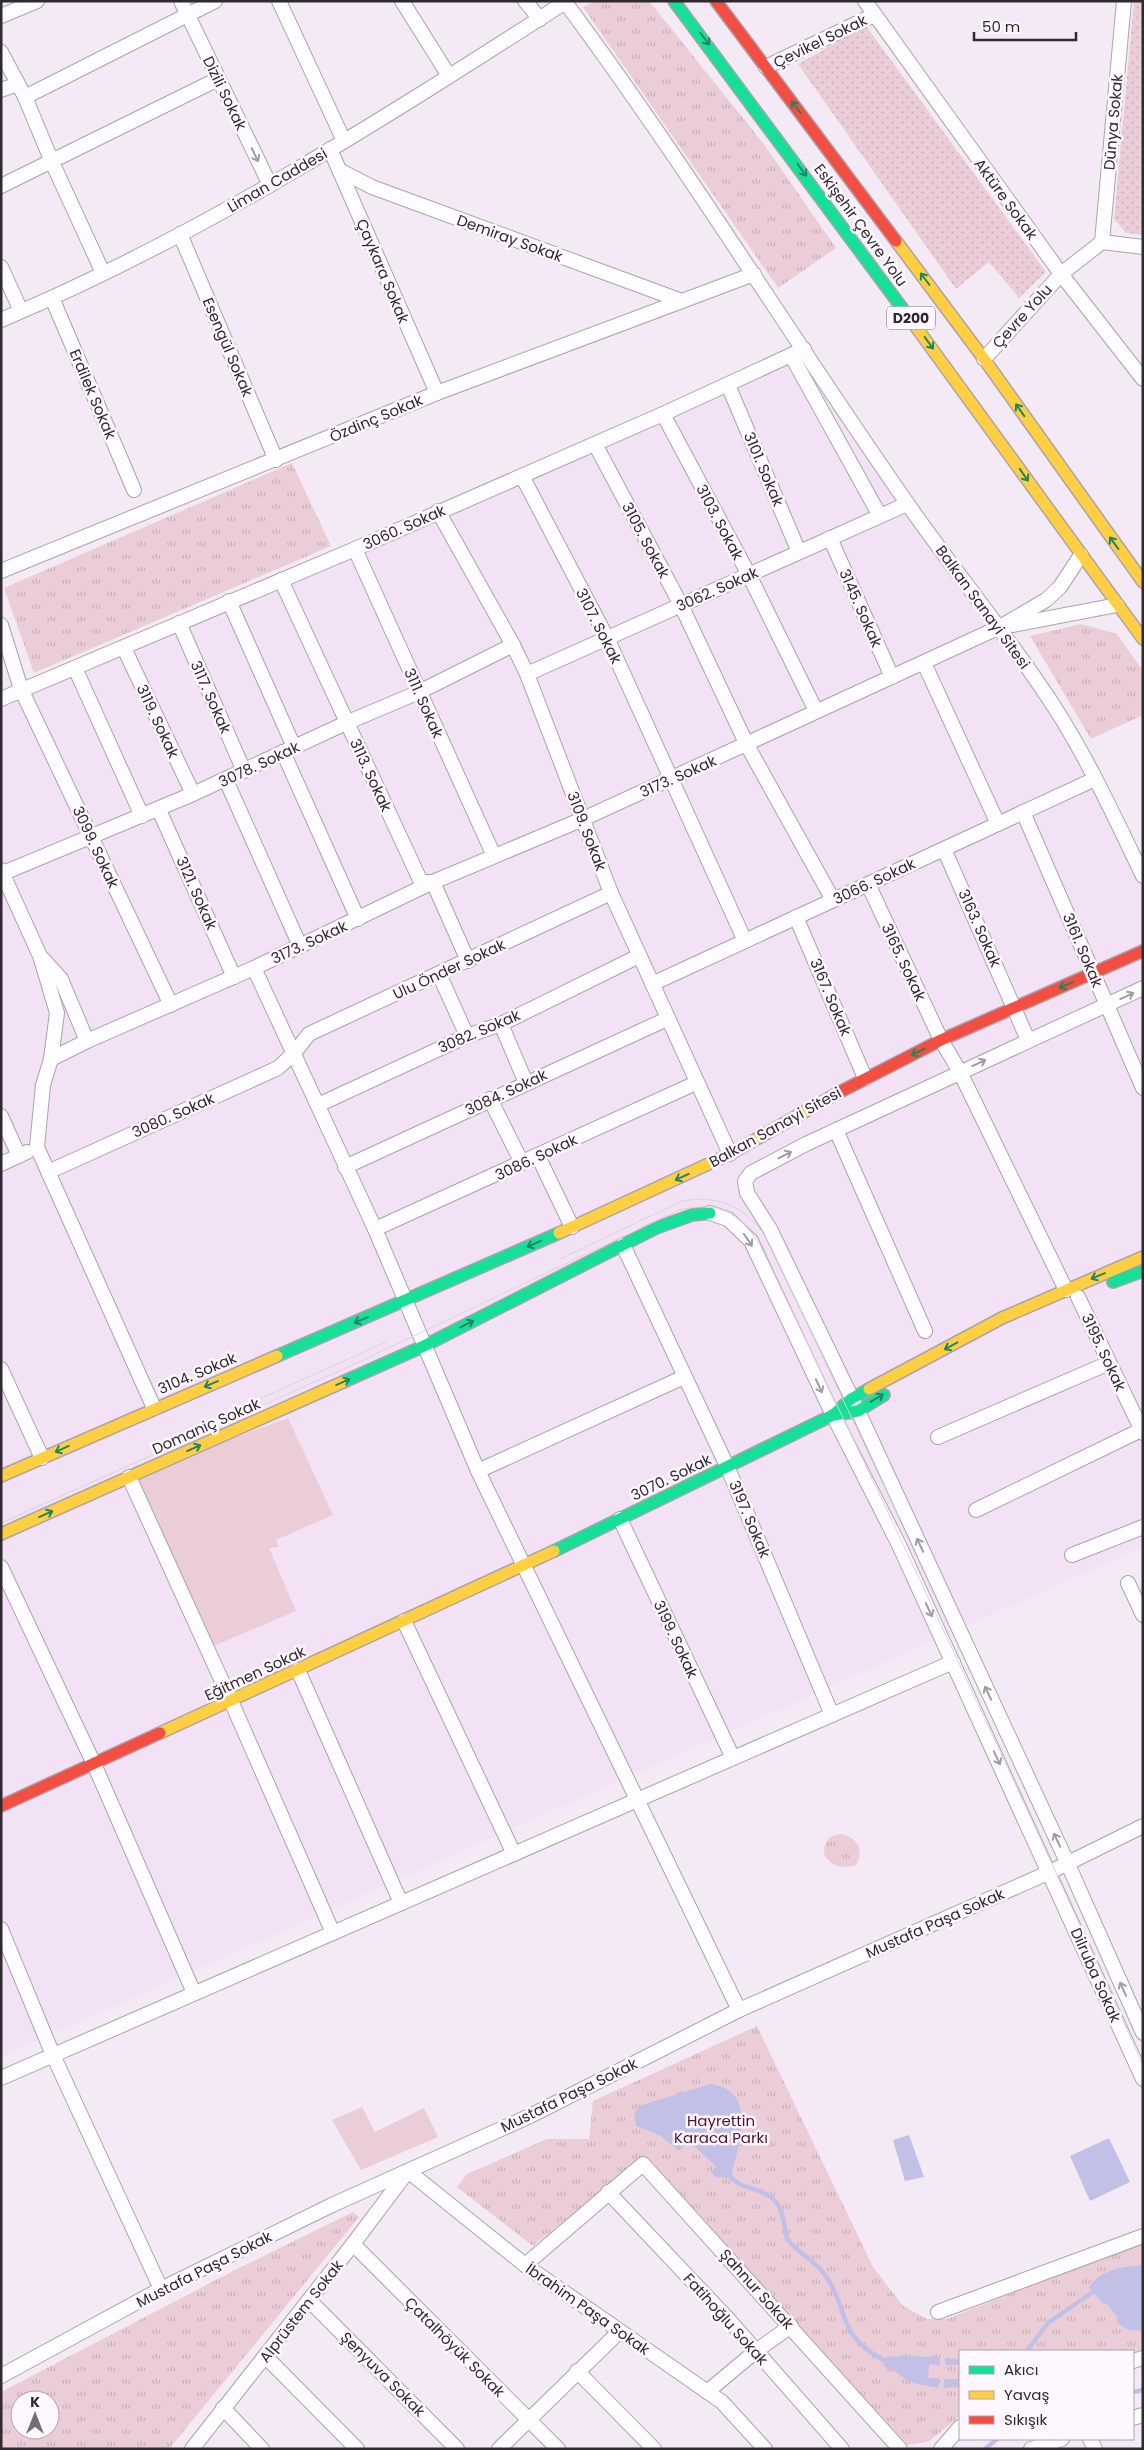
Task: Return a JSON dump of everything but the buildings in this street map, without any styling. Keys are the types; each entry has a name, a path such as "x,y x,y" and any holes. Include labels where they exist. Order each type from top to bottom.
{"main road":[{"name":"Eskişehir Çevre Yolu","path":"674,1 870,262 1143,639"},
{"name":"Eskişehir Çevre Yolu","path":"722,3 766,67 984,359 1143,582"},
{"name":"Balkan Sanayi Sitesi","path":"406,1301 730,1154 865,1078 941,1040 1143,951"},
{"name":"Domaniç Sokak","path":"1,1534 424,1346 675,1220 692,1215 710,1213"},
{"path":"854,1405 1002,1318 1143,1256"},
{"path":"1014,1326 1117,1280 1143,1272"},
{"path":"1117,1280 1143,1281"},
{"name":"3104. Sokak","path":"1,1476 154,1408 406,1301"},
{"path":"854,1405 998,1334"},
{"name":"3070. Sokak","path":"522,1567 854,1405"},
{"name":"Eğitmen Sokak","path":"1,1806 522,1567"}],"street":[{"path":"1,16 38,1"},
{"path":"25,97 184,8 215,1"},
{"path":"279,1 344,141"},
{"path":"402,1 449,76"},
{"path":"525,1 540,19"},
{"name":"Aktüre Sokak","path":"865,1 1060,274 1143,379"},
{"name":"Dünya Sokak","path":"1102,242 1124,1"},
{"path":"566,2 640,105 804,349"},
{"name":"Liman Caddesi","path":"1,320 103,273 270,185 566,2"},
{"name":"Dizili Sokak","path":"184,8 270,185"},
{"name":"Çevikel Sokak","path":"766,67 874,15"},
{"path":"1,52 25,97 52,162 103,273"},
{"path":"1,186 218,79"},
{"path":"1,90 18,84"},
{"name":"Çaykara Sokak","path":"330,148 436,393"},
{"name":"Demiray Sokak","path":"340,170 380,190 682,301"},
{"name":"Esengül Sokak","path":"180,234 276,460"},
{"path":"1102,242 1143,247"},
{"name":"Çevre Yolu","path":"984,359 1060,274 1102,242"},
{"path":"1,267 21,311"},
{"name":"Özdinç Sokak","path":"1,571 436,393 754,274"},
{"name":"Erdilek Sokak","path":"52,298 134,490"},
{"name":"3060. Sokak","path":"1,699 355,549 663,414 804,349"},
{"name":"Balkan Sanayi Sitesi","path":"804,349 907,504 1000,627 1056,710 1095,779 1143,876"},
{"path":"791,355 880,516"},
{"name":"3101. Sokak","path":"728,385 799,552"},
{"name":"3103. Sokak","path":"663,414 749,575 816,711"},
{"name":"3105. Sokak","path":"595,444 681,605 747,745 833,900"},
{"name":"3107. Sokak","path":"522,476 607,638 745,941"},
{"name":"3062. Sokak","path":"527,674 907,504"},
{"name":"3109. Sokak","path":"438,511 513,645 527,674 611,893 730,1154"},
{"name":"3145. Sokak","path":"830,538 892,677"},
{"name":"3111. Sokak","path":"355,549 494,856"},
{"name":"3173. Sokak","path":"51,1059 87,1041 254,968 433,882 583,819 1000,627 1046,600 1060,587 1081,555"},
{"name":"3113. Sokak","path":"281,580 421,882 433,882"},
{"path":"229,602 358,919"},
{"path":"1000,627 1117,605"},
{"name":"3117. Sokak","path":"179,623 244,771"},
{"name":"3099. Sokak","path":"1,625 21,690 171,1005"},
{"name":"3078. Sokak","path":"2,873 159,810 346,723 419,692 513,645"},
{"name":"3119. Sokak","path":"124,648 193,794"},
{"path":"924,663 998,824"},
{"path":"75,668 142,816"},
{"name":"3066. Sokak","path":"652,984 1095,779"},
{"path":"226,780 300,946"},
{"name":"3121. Sokak","path":"159,810 234,977"},
{"name":"3161. Sokak","path":"1023,812 1143,1088"},
{"name":"3163. Sokak","path":"944,849 1028,1040"},
{"path":"2,873 40,956 57,1013 51,1059 43,1085 37,1147 154,1408"},
{"path":"433,882 468,960"},
{"name":"3165. Sokak","path":"868,884 941,1040 960,1072 1066,1290"},
{"name":"Ulu Önder Sokak","path":"294,1053 310,1034 611,893"},
{"name":"3167. Sokak","path":"796,917 865,1078"},
{"path":"40,956 60,979 87,1041"},
{"name":"3082. Sokak","path":"318,1105 466,1036 501,1024 639,956"},
{"path":"254,968 375,1229 478,1471 522,1567 739,2010"},
{"path":"439,974 466,1036"},
{"path":"1143,988 836,1130 756,1170 745,1181 747,1193 770,1230 854,1405 1067,1862 1143,2033"},
{"name":"3084. Sokak","path":"345,1167 668,1019"},
{"path":"501,1024 526,1083"},
{"name":"3080. Sokak","path":"48,1172 278,1068 294,1053"},
{"name":"3086. Sokak","path":"375,1229 696,1083"},
{"path":"490,1099 522,1163"},
{"path":"1,1116 19,1156"},
{"path":"836,1130 925,1331"},
{"path":"1,1164 37,1147"},
{"path":"538,1156 572,1226"},
{"name":"Dilruba Sokak","path":"710,1213 728,1219 751,1242 953,1662 1143,2079"},
{"name":"3197. Sokak","path":"623,1245 684,1377 728,1466 832,1715"},
{"name":"3195. Sokak","path":"1078,1297 1142,1432"},
{"path":"938,1437 1109,1362"},
{"path":"1,1369 42,1458"},
{"path":"478,1471 684,1377"},
{"path":"976,1510 1142,1432"},
{"path":"129,1477 231,1700 333,1933"},
{"name":"3199. Sokak","path":"620,1519 732,1758"},
{"path":"1072,1555 1143,1527"},
{"path":"1,1567 94,1764 194,1994"},
{"path":"1128,1583 1143,1615"},
{"path":"404,1621 514,1854"},
{"path":"1,2078 953,1662"},
{"path":"298,1670 401,1903"},
{"name":"Mustafa Paşa Sokak","path":"1,2376 161,2289 332,2205 530,2116 739,2010 1050,1872 1143,1826"},
{"path":"1,1929 53,2056 161,2289"},
{"name":"Şahnur Sokak","path":"608,2192 643,2164 900,2449"},
{"name":"Alprüstem Sokak","path":"192,2449 408,2171"},
{"name":"İbrahim Paşa Sokak","path":"408,2171 524,2265 722,2402 765,2449"},
{"path":"524,2265 608,2192"},
{"name":"Fatihoğlu Sokak","path":"608,2192 756,2351 842,2449"},
{"path":"938,2312 1143,2236"},
{"name":"Çatalhöyük Sokak","path":"353,2244 558,2449"},
{"name":"Şenyuva Sokak","path":"309,2300 457,2449"},
{"path":"707,2392 756,2351 791,2326"},
{"path":"498,2449 619,2332"},
{"path":"265,2356 357,2449"},
{"path":"577,2371 654,2449"},
{"path":"223,2408 262,2449"},
{"path":"941,2449 959,2428"},
{"path":"1031,2449 1059,2440"}],"shaded area":[{"path":"802,356 1078,737 1143,871 1143,1547 1,2057 1,701"}],"green space":[{"path":"595,1 649,1 763,143 836,248 778,288 583,7"},
{"path":"1134,1 1143,1 1143,235 1126,233 1114,219"},
{"path":"866,26 1046,272 1019,298 989,262 956,289 798,64"},
{"path":"292,463 331,546 34,673 4,588"},
{"path":"1081,624 1117,634 1143,671 1143,715 1091,739 1030,636"},
{"path":"288,1418 333,1515 276,1540 279,1547 269,1548 296,1611 209,1648 134,1483 228,1440"},
{"path":"840,1834 851,1838 858,1845 860,1855 856,1865 838,1866 824,1855 829,1838"},
{"name":"Hayrettin Karaca Parkı","path":"757,2026 873,2267 903,2306 927,2319 947,2319 1143,2240 1143,2349 1134,2352 1134,2350 959,2350 959,2417 929,2441 907,2445 643,2158 533,2246 457,2187 467,2174 547,2139 589,2139 593,2101"},
{"path":"362,2107 375,2132 424,2108 438,2137 361,2170 332,2120"},
{"path":"353,2212 359,2217 169,2449 1,2449 1,2392 239,2268"}],"water":[{"path":"710,2084 725,2088 735,2096 740,2107 742,2119 741,2133 732,2174 728,2178 715,2177 711,2173 717,2167 688,2141 679,2151 661,2136 636,2126 634,2113 642,2105"},
{"path":"909,2135 924,2177 905,2181 893,2140"},
{"path":"1109,2138 1130,2182 1090,2201 1070,2156"},
{"path":"1143,2265 1143,2330 1131,2330 1124,2328 1116,2320 1118,2318 1106,2303 1103,2304 1089,2287 1094,2281 1113,2270"},
{"path":"886,2357 939,2357 940,2365 929,2364 928,2378 939,2378 938,2388 911,2382 891,2369 884,2367 883,2360"},
{"path":"945,2358 959,2359 959,2365 946,2365"},
{"path":"959,2365 959,2387 944,2388 944,2379 958,2379"}],"waterway":[{"path":"730,2176 740,2184 763,2192 775,2201 782,2214 787,2239 826,2276 846,2322 858,2341 883,2360"},
{"path":"1028,2350 1048,2323 1093,2292"},
{"path":"1134,2392 1143,2390"},
{"path":"985,2449 996,2440"}],"tram line":[{"path":"560,1259 682,1201 696,1199 721,1202 744,1213 762,1231 769,1243 899,1518"},
{"path":"1,1523 359,1362 679,1210 705,1207 726,1211 744,1224 760,1245 1050,1859 1143,2065"},
{"path":"235,1410 386,1342"}],"traffic: fast":[{"path":"674,1 908,316"},
{"path":"343,1382 424,1346 656,1228 692,1215 710,1213"},
{"path":"277,1356 559,1233"},
{"path":"1113,1282 1143,1271"},
{"path":"554,1551 833,1415 851,1399 869,1389"},
{"path":"833,1415 858,1411 884,1395"}],"traffic: slow":[{"path":"896,241 984,359 1143,582"},
{"path":"908,316 1143,639"},
{"path":"559,1233 730,1154 836,1094"},
{"path":"869,1389 1002,1318 1143,1257"},
{"path":"1,1476 277,1356"},
{"path":"1,1534 343,1382"},
{"path":"160,1733 554,1551"}],"traffic: jam":[{"path":"716,1 896,241"},
{"path":"836,1094 941,1040 1143,951"},
{"path":"1,1806 160,1733"}]}
